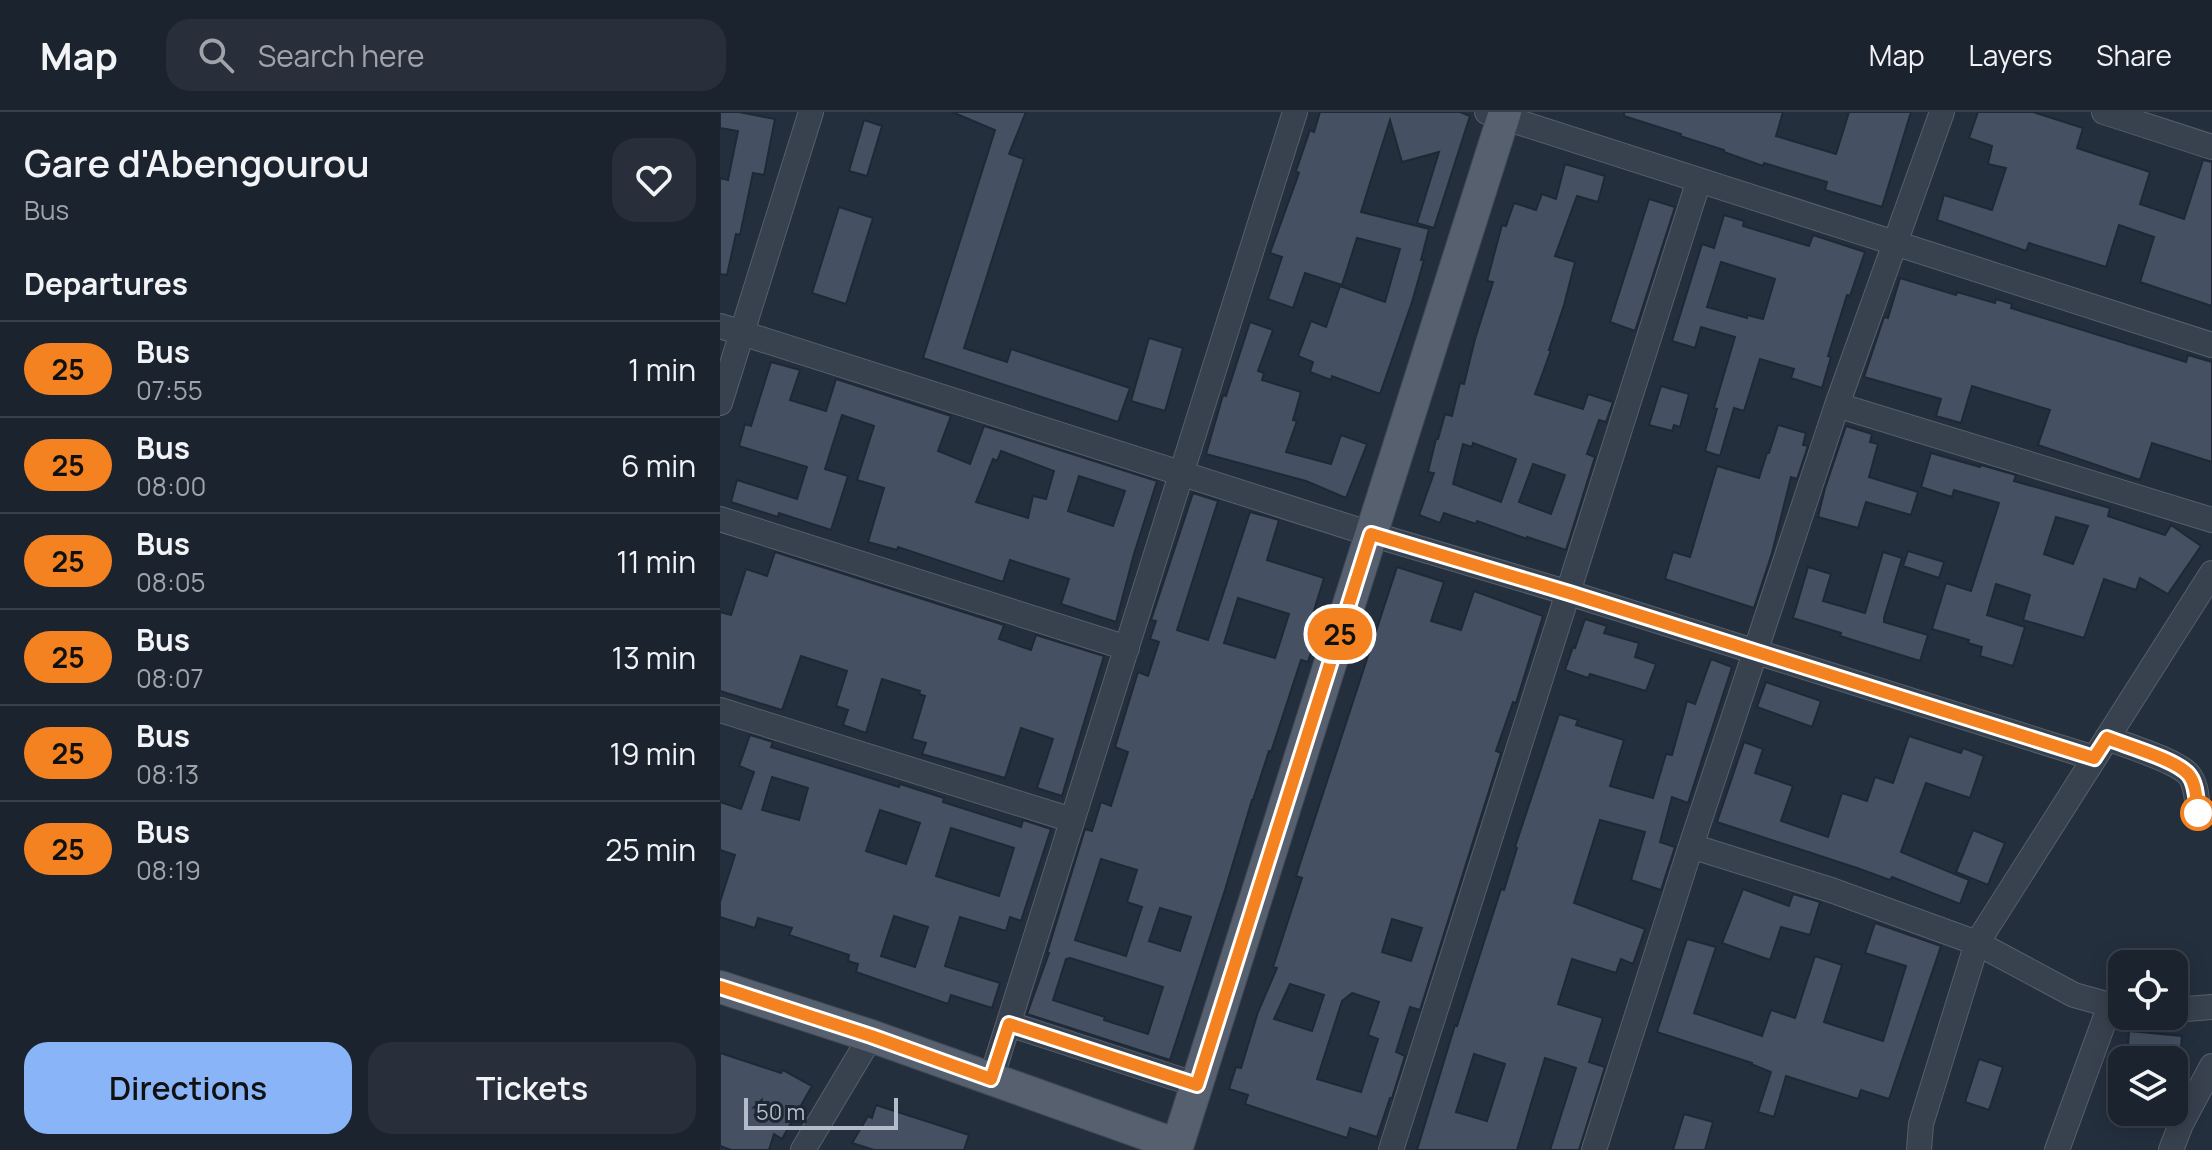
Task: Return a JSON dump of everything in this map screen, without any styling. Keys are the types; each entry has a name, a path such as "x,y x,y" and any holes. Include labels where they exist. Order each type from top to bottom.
{"main road":[{"path":"720,987 871,1036 1182,1148 1197,1085 1371,534 1498,114"}],"street":[{"path":"720,403 731,330 811,112"},
{"path":"991,1079 1295,112"},
{"path":"1594,1150 1754,652 1837,405 1942,112"},
{"path":"2104,112 2141,118 2212,147"},
{"path":"1498,114 2212,345"},
{"path":"1391,1150 1699,180"},
{"path":"731,330 1371,534 1754,652 2101,748 2173,764 2188,774 2194,785 2198,813"},
{"path":"1837,405 2212,520"},
{"path":"720,519 1127,648"},
{"path":"1919,1150 1921,1124 1977,943 2212,573"},
{"path":"720,710 1072,820"},
{"path":"1691,846 1831,890 1977,943 2074,995 2108,1004"},
{"path":"2188,1009 2212,1007"},
{"path":"1009,1024 1197,1085"},
{"path":"2057,1150 2108,1026"},
{"path":"803,1150 871,1036"},
{"path":"2171,1150 2181,1124 2212,1066"}],"building":[{"path":"720,112 775,119 764,175 753,173 740,235 736,234 727,275 720,274 720,178 728,180 738,131 720,128"},
{"path":"952,112 1026,112 1009,154 1024,159 964,348 1007,362 1011,349 1130,388 1118,422 923,358 995,130"},
{"path":"1320,112 1460,112 1470,116 1434,228 1417,223 1439,152 1402,162 1390,120 1361,212 1429,229 1412,302 1380,394 1332,376 1331,380 1310,372 1313,362 1298,356 1311,321 1326,327 1340,286 1385,302 1400,249 1357,238 1342,285 1305,273 1293,308 1268,299 1282,257 1270,253 1299,173 1296,171 1310,130 1314,132"},
{"path":"1624,112 1783,112 1776,136 1836,154 1849,112 1911,112 1882,207 1825,190 1827,182 1764,163 1763,166 1624,116"},
{"path":"1978,112 2033,112 2083,128 2077,148 2150,172 2140,204 2184,219 2203,160 2212,162 2212,306 2140,282 2154,237 2119,225 2106,267 2029,243 2026,251 1937,220 1944,195 1992,210 2006,168 1988,164 1992,146 1969,138"},
{"path":"864,120 882,126 867,176 849,171"},
{"path":"1565,164 1605,176 1598,202 1577,196 1555,256 1575,262 1551,350 1535,394 1583,409 1588,394 1613,402 1606,422 1599,420 1587,454 1595,457 1566,550 1444,513 1440,523 1419,515 1434,473 1428,472 1436,439 1445,414 1452,416 1460,383 1464,384 1493,282 1487,281 1502,225 1506,226 1514,203 1536,210 1542,194 1556,199","holes":["1473,443 1516,459 1501,502 1453,484 1463,444 1472,447","1533,464 1565,475 1551,514 1519,502"]},
{"path":"1649,199 1675,207 1635,331 1610,322"},
{"path":"839,207 873,218 846,304 812,293"},
{"path":"1724,215 1744,221 1743,226 1809,246 1813,235 1865,252 1850,296 1847,295 1828,356 1831,357 1822,388 1791,378 1794,369 1760,359 1744,411 1734,408 1720,456 1705,451 1735,337 1701,327 1695,348 1672,341 1702,244 1714,248","holes":["1721,262 1775,279 1763,319 1707,307"]},
{"path":"1900,278 1956,295 1957,292 1995,303 1996,299 2012,304 2011,308 2186,362 2188,355 2212,362 2212,462 2152,443 2140,480 2038,445 2050,410 1972,386 1961,423 1936,416 1941,399 1864,377"},
{"path":"1250,322 1273,330 1258,371 1264,373 1262,380 1301,392 1293,420 1297,421 1286,452 1331,464 1341,435 1367,444 1346,498 1306,481 1206,454 1223,395 1226,396"},
{"path":"1149,338 1183,348 1165,411 1131,401"},
{"path":"771,362 800,370 790,400 826,411 836,379 951,416 938,451 970,464 984,426 1157,481 1116,622 1061,604 1069,579 1010,560 1003,582 898,547 897,550 868,542 884,488 857,480 874,426 842,415 825,469 848,476 831,530 731,502 737,480 797,499 807,467 739,446 745,424 751,426","holes":["1001,451 1054,471 1046,499 1033,496 1028,518 976,502 993,459 997,461","1079,476 1125,491 1113,526 1068,511"]},
{"path":"1661,386 1689,394 1680,427 1674,425 1672,431 1649,425"},
{"path":"1778,425 1806,433 1803,445 1808,446 1797,479 1791,477 1754,608 1665,579 1673,552 1690,557 1717,466 1759,478"},
{"path":"1846,426 1872,434 1870,442 1878,444 1869,477 1918,492 1911,515 1866,502 1858,528 1818,517"},
{"path":"1931,453 2016,475 2014,481 2110,508 2108,516 2165,535 2171,525 2201,546 2168,594 2140,578 2136,590 2104,579 2084,638 2023,620 2030,595 1996,584 1987,615 2025,627 2013,666 1980,656 1982,647 1968,643 1969,640 1932,629 1946,583 1971,591 1999,503 1954,490 1952,497 1921,487","holes":["2056,517 2088,526 2073,564 2044,554"]},
{"path":"1193,493 1218,501 1177,630 1208,640 1250,512 1279,520 1267,560 1324,578 1312,617 1321,620 1308,662 1301,660 1252,800 1170,1060 1027,1014 1049,953 1085,829 1092,831 1101,802 1111,806 1128,752 1115,747 1138,672 1148,676 1159,642 1150,639 1156,621 1151,620","holes":["1238,598 1289,614 1275,658 1224,643","1101,859 1137,870 1127,902 1142,907 1126,956 1075,940","1160,908 1191,917 1180,951 1149,941","1066,959 1163,987 1148,1034 1053,1000"]},
{"path":"1908,551 1944,562 1939,578 1903,566"},
{"path":"775,552 1004,625 999,639 1031,650 1036,635 1104,656 1062,796 1037,788 1053,739 1021,728 1005,778 922,754 926,743 912,739 925,696 919,694 920,691 882,679 866,733 843,725 848,710 836,706 847,671 801,656 782,710 720,691 720,612 731,615 746,569 767,576"},
{"path":"1883,552 1902,558 1884,622 1928,635 1920,661 1793,618 1808,567 1831,574 1823,601 1865,613"},
{"path":"1397,567 1444,582 1431,621 1461,630 1474,591 1543,616 1516,703 1513,702 1496,751 1501,753 1420,1010 1410,1007 1396,1052 1405,1056 1377,1137 1350,1128 1347,1138 1245,1104 1248,1095 1229,1089 1236,1067 1241,1068 1258,1012 1277,968 1273,967 1302,878 1296,876","holes":["1392,919 1422,928 1411,961 1382,952","1290,984 1324,995 1312,1031 1274,1019","1352,993 1379,1002 1368,1035 1378,1039 1361,1092 1317,1079 1342,1001"]},
{"path":"1585,619 1607,626 1604,633 1639,643 1635,657 1656,664 1646,691 1590,674 1588,678 1565,670"},
{"path":"1711,659 1732,667 1688,803 1672,797 1660,842 1675,847 1661,890 1631,880 1645,832 1600,820 1574,903 1645,929 1633,964 1621,959 1616,973 1572,959 1558,1004 1603,1018 1589,1062 1605,1067 1579,1150 1550,1150 1576,1068 1545,1058 1517,1150 1417,1150 1455,1025 1501,889 1504,890 1559,714 1578,720 1576,725 1624,740 1610,786 1653,798 1666,754 1672,755 1687,701 1695,704","holes":["1474,1054 1505,1064 1487,1121 1456,1112"]},
{"path":"1766,682 1821,701 1812,727 1757,707"},
{"path":"750,735 773,742 771,747 944,798 943,802 1021,827 1023,820 1051,829 1021,921 1010,917 1006,931 960,917 945,966 1000,983 992,1008 951,995 948,1004 856,972 858,964 848,961 849,955 789,935 792,928 758,918 755,928 720,917 720,902 735,855 720,850 720,802 741,809 754,772 739,766","holes":["772,777 808,788 799,820 762,810","880,810 920,823 906,864 866,851","951,828 1014,848 999,896 936,876","894,916 928,927 915,967 881,956"]},
{"path":"1909,736 1961,753 1963,748 1984,756 1970,798 1926,783 1901,852 1969,880 1960,904 1892,877 1890,880 1717,822 1744,742 1763,749 1755,773 1793,786 1781,821 1828,837 1842,793 1867,801 1875,777 1893,783"},
{"path":"1973,830 2005,843 1988,885 1956,872"},
{"path":"1743,889 1789,906 1793,894 1820,902 1810,935 1781,927 1770,960 1722,943"},
{"path":"1875,923 1941,946 1889,1099 1861,1090 1858,1099 1786,1076 1774,1117 1758,1112 1771,1072 1657,1032 1687,939 1716,947 1694,1013 1762,1036 1771,1010 1795,1018 1815,956 1842,965 1824,1022 1883,1041 1906,966 1865,953"},
{"path":"2129,1031 2182,1036 2181,1046 2128,1046"},
{"path":"720,1053 781,1073 783,1070 812,1086 782,1139 774,1134 769,1150 731,1150 720,1146"},
{"path":"1979,1059 2003,1067 1989,1110 1965,1102"},
{"path":"876,1105 969,1135 964,1150 874,1150 852,1143 868,1116 872,1118"},
{"path":"1684,1114 1713,1122 1705,1150 1673,1150"}],"bus line":[{"name":"25","path":"720,987 991,1079 1009,1024 1197,1085 1371,534 2094,758 2107,738 2173,764 2188,774 2194,785 2198,813"}]}
